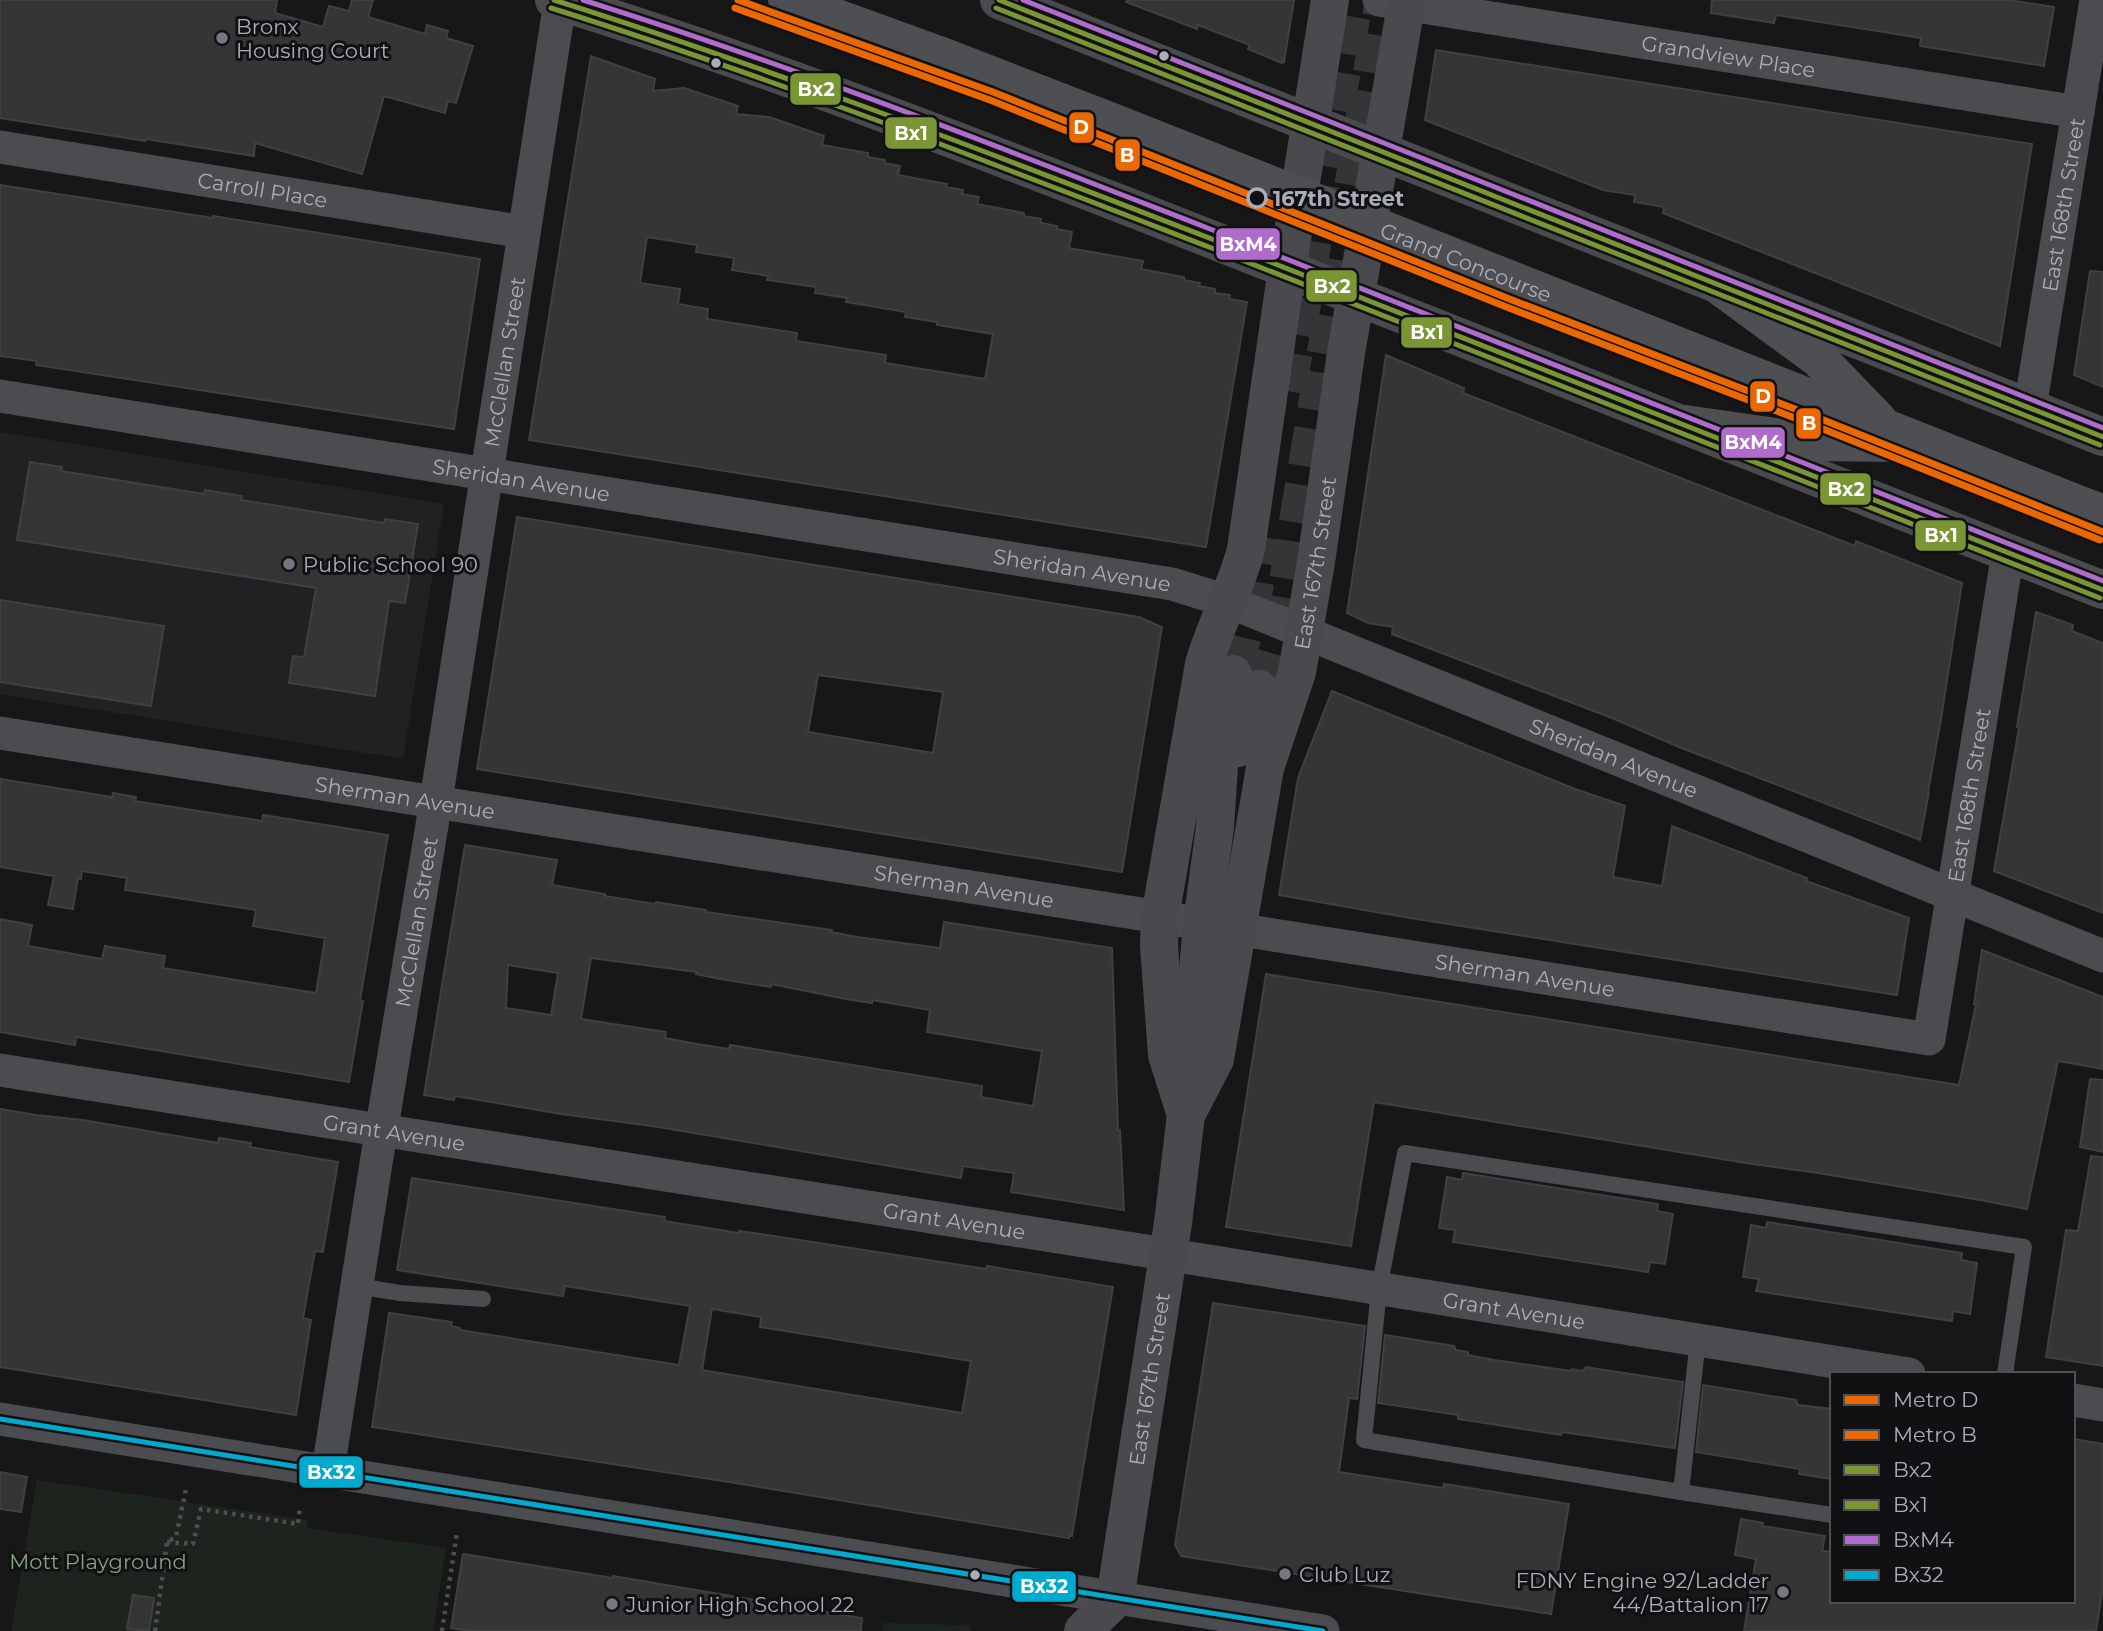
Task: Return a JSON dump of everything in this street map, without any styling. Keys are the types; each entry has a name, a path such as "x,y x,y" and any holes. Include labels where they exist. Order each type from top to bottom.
{"main road":[{"name":"Grand Concourse","path":"787,0 1026,88 2103,514"},
{"path":"1718,285 1819,359 1887,429"},
{"path":"1685,425 1811,442 1925,443"}],"street":[{"path":"999,0 2103,437"},
{"name":"East 167th Street","path":"1186,1115 1167,1055 1159,946 1160,917 1199,687 1211,639 1246,549 1330,0"},
{"name":"East 168th Street","path":"2029,408 2096,0"},
{"path":"557,1 822,89 1357,295 2103,590"},
{"name":"McClellan Street","path":"328,1470 436,801 557,1"},
{"name":"East 167th Street","path":"1115,1599 1168,1255 1186,1115 1219,925 1265,768 1297,672 1305,634 1381,151 1397,2"},
{"name":"Grandview Place","path":"1397,2 2078,112"},
{"name":"Carroll Place","path":"0,148 524,232"},
{"name":"Sheridan Avenue","path":"0,396 1171,584 1227,601 2103,956"},
{"name":"East 168th Street","path":"1929,1039 2008,553"},
{"name":"East 167th Street","path":"1219,925 1215,827 1238,748 1246,682"},
{"name":"Sherman Avenue","path":"0,733 1929,1039"},
{"name":"Grant Avenue","path":"0,1070 1897,1372"},
{"path":"2075,1400 2103,1405"},
{"path":"0,1419 1321,1631"},
{"path":"1083,1631 1115,1599"}],"lane":[{"path":"1830,1515 1364,1440 1379,1289 1405,1153 2024,1247 2005,1372"},
{"path":"357,1286 400,1293 483,1299"},
{"path":"1681,1492 1698,1340"}],"path":[{"path":"167,1542 176,1537 186,1489"},
{"path":"167,1542 193,1544 201,1509 298,1524 300,1506"},
{"path":"442,1631 457,1532"},
{"path":"155,1631 167,1542"}],"shaded area":[{"path":"0,432 444,504 403,759 0,694"}],"green space":[{"name":"Mott Playground","path":"37,1480 308,1520 307,1528 446,1548 433,1631 11,1631"},
{"path":"883,1623 971,1625 971,1631 883,1631"}],"building":[{"path":"0,0 277,0 275,13 323,27 329,6 349,11 352,0 373,0 368,17 425,34 427,25 448,31 446,38 473,46 456,103 448,101 445,113 384,96 362,174 255,143 254,156 0,118"},
{"path":"1294,0 1284,62 1248,49 1250,45 1198,25 1197,29 1126,2"},
{"path":"1712,0 2009,0 2054,7 2044,66 1920,46 1921,38 1776,15 1774,23 1711,13"},
{"path":"1436,50 2032,144 2000,346 1663,213 1664,207 1634,202 1635,195 1603,190 1425,120"},
{"path":"591,56 655,79 653,91 684,88 738,106 736,114 769,117 824,136 822,145 868,153 868,157 900,166 898,175 947,184 946,187 963,190 962,194 979,197 977,204 1041,219 1041,223 1072,232 1069,248 1143,261 1141,269 1184,277 1184,280 1200,283 1199,286 1215,289 1215,293 1230,295 1229,299 1247,302 1206,547 529,440","holes":["647,237 697,245 696,252 734,258 732,270 768,276 767,280 816,287 815,293 847,298 846,302 906,312 905,317 937,322 937,325 993,334 985,379 885,363 886,355 796,341 797,333 707,319 708,309 678,304 680,289 640,283"]},
{"path":"0,185 480,259 454,429 36,365 37,361 0,356"},
{"path":"2090,271 2103,272 2103,387 2074,375"},
{"path":"1386,355 1464,388 1463,393 1855,546 1856,541 1962,583 1920,840 1392,634 1393,627 1368,623 1347,613"},
{"name":"Public School 90","path":"30,462 62,467 61,471 204,494 205,490 242,496 241,500 384,523 385,519 418,524 405,603 389,601 375,696 289,683 293,656 304,657 316,588 17,540"},
{"path":"517,517 1139,617 1162,627 1122,872 477,769","holes":["818,675 943,692 933,753 808,732"]},
{"path":"0,600 164,626 151,706 0,682"},
{"path":"2036,612 2073,625 2072,631 2103,643 2103,913 1994,871"},
{"path":"1332,691 1575,789 1625,806 1613,877 1662,886 1672,826 1807,878 1806,881 1909,918 1897,995 1279,895 1298,778"},
{"path":"0,779 112,797 113,793 136,797 135,801 262,821 263,815 388,835 349,1082 76,1037 75,1045 0,1032 0,919 32,925 28,946 102,959 105,946 165,956 163,968 316,993 325,938 253,926 256,910 125,890 127,878 82,871 81,879 78,878 73,909 48,905 54,876 0,867"},
{"path":"465,845 557,860 552,885 605,896 832,930 831,932 857,937 940,948 944,922 1112,948 1118,1130 1124,1210 1011,1192 1014,1173 963,1166 961,1178 652,1126 455,1096 454,1100 424,1095","holes":["591,958 697,972 696,974 720,979 771,987 771,984 846,999 872,1003 872,1000 930,1010 927,1032 1042,1051 1033,1106 981,1097 982,1086 730,1045 729,1049 697,1044 665,1038 666,1032 581,1019","508,965 558,973 551,1015 506,1008"]},
{"path":"1982,950 2103,997 2103,1069 2058,1061 2027,1209 1374,1102 1351,1246 1226,1227 1266,974 1959,1085 1976,1004"},
{"path":"2090,1079 2103,1080 2103,1152 2080,1147"},
{"path":"0,1109 218,1143 219,1138 251,1143 250,1147 338,1162 323,1252 315,1251 303,1318 311,1320 296,1415 0,1367"},
{"path":"2091,1156 2103,1157 2103,1366 2046,1357 2066,1230 2078,1231"},
{"path":"1463,1173 1658,1204 1657,1211 1673,1214 1665,1264 1650,1262 1648,1272 1453,1242 1455,1230 1439,1228 1447,1177 1462,1180"},
{"path":"412,1178 665,1217 664,1221 739,1233 986,1269 987,1266 1113,1287 1072,1536 1069,1538 372,1427 389,1313 452,1322 451,1326 460,1330 679,1365 690,1306 565,1286 563,1296 397,1270","holes":["712,1309 761,1317 760,1327 971,1361 962,1413 702,1370"]},
{"path":"1767,1222 1962,1253 1961,1260 1977,1263 1970,1314 1953,1311 1952,1321 1756,1291 1759,1279 1743,1277 1751,1225 1766,1228"},
{"path":"1213,1303 1365,1326 1357,1399 1349,1398 1339,1472 1443,1488 1444,1484 1569,1504 1551,1614 1181,1556 1175,1545"},
{"path":"1385,1335 1454,1346 1456,1350 1468,1352 1468,1355 1494,1360 1571,1371 1583,1371 1586,1367 1683,1382 1675,1448 1562,1432 1561,1435 1378,1403"},
{"path":"1703,1385 1796,1400 1798,1405 1830,1409 1830,1479 1799,1474 1800,1469 1696,1452"},
{"path":"2075,1439 2103,1444 2103,1586 2096,1631 1744,1631 1756,1559 1735,1555 1741,1519 1763,1523 1762,1526 1825,1536 1822,1551 1830,1552 1830,1603 2075,1603"},
{"path":"0,1472 27,1477 21,1512 0,1509"},
{"name":"Junior High School 22","path":"463,1554 862,1618 861,1631 469,1631 451,1628"},
{"path":"133,1595 154,1598 149,1631 127,1629"}],"tunnel":[{"path":"1287,391 1354,0"},
{"path":"1259,689 1285,600 1384,0"},
{"path":"1233,674 1254,589 1263,537"}],"metro line":[{"name":"D","path":"738,0 993,92 1512,300 1821,419 2103,532"},
{"name":"B","path":"735,8 990,100 1509,308 1818,427 2100,540"}],"transit line":[{"name":"Bx2","path":"554,0 803,84 1049,176 2103,590"},
{"name":"BxM4","path":"583,0 740,52 973,137 2103,581"},
{"name":"Bx2","path":"999,0 2103,437"},
{"name":"BxM4","path":"1023,0 2103,428"},
{"name":"Bx1","path":"551,8 800,92 1046,184 2100,598"},
{"name":"Bx1","path":"996,8 2100,445"},
{"name":"Bx32","path":"0,1419 1323,1631"}],"place":[{"name":"Bronx Housing Court","path":"222,38"},
{"name":"167th Street","path":"1257,198"},
{"name":"Public School 90","path":"289,564"},
{"name":"Club Luz","path":"1285,1574"},
{"name":"FDNY Engine 92/Ladder 44/Battalion 17","path":"1783,1592"},
{"name":"Junior High School 22","path":"612,1604"}]}
